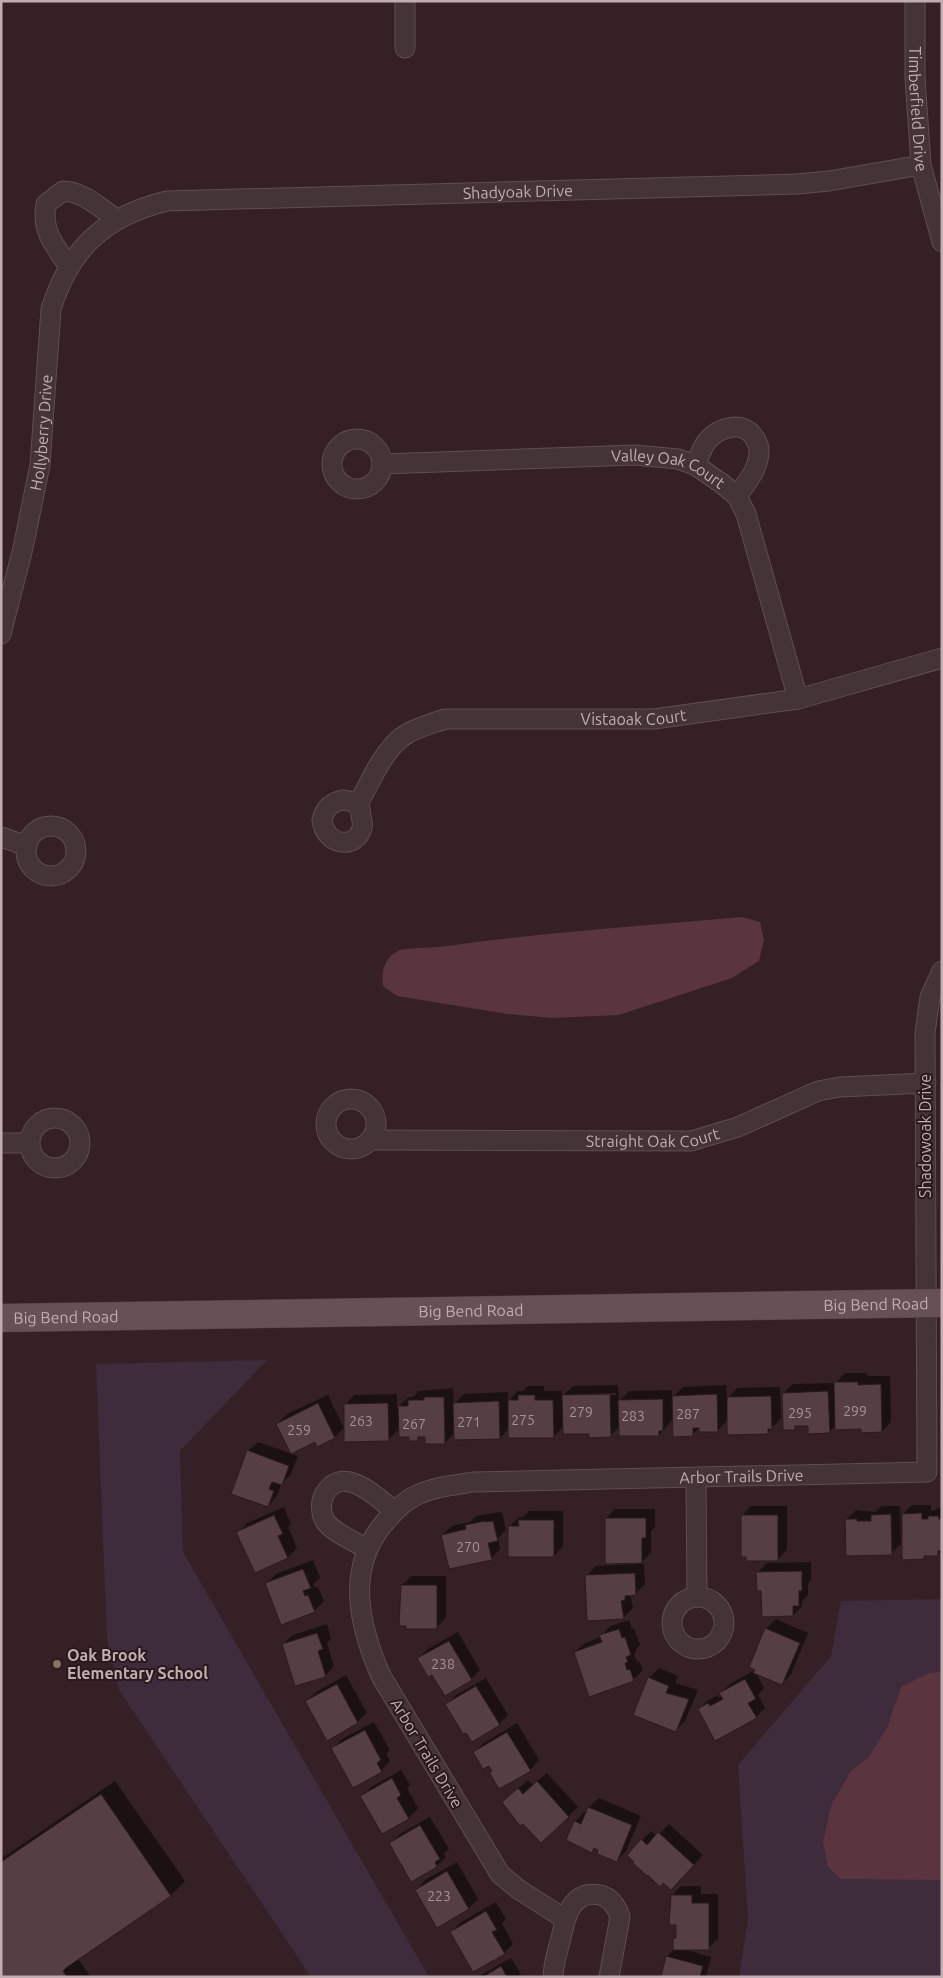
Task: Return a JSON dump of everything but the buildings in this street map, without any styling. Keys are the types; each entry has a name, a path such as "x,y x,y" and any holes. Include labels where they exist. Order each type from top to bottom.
{"main road":[{"name":"Big Bend Road","path":"1,1318 933,1303"}],"street":[{"path":"405,1 405,48"},
{"name":"Timberfield Drive","path":"915,1 916,87 921,165 942,242"},
{"name":"Shadyoak Drive","path":"93,238 116,219 143,206 167,201 797,184 829,181 921,165"},
{"path":"69,268 46,230 44,221 46,204 63,190 74,191 116,219"},
{"name":"Hollyberry Drive","path":"1,634 23,548 40,466 51,309 58,287 69,268 83,248 93,238"},
{"path":"695,465 707,441 725,428 738,426 751,432 760,450 757,466 737,496"},
{"name":"Valley Oak Court","path":"382,464 635,455 678,460 695,465 709,473 737,496 746,514 798,699"},
{"name":"Vistaoak Court","path":"358,804 384,756 403,736 423,726 445,720 654,720 798,699 942,658"},
{"path":"1,836 26,846"},
{"name":"Shadowoak Drive","path":"933,1303 925,1033 930,997 942,971"},
{"name":"Straight Oak Court","path":"371,1140 691,1141 738,1127 818,1091 840,1087 926,1083"},
{"path":"1,1143 29,1143"},
{"name":"Arbor Trails Drive","path":"565,1919 518,1889 500,1874 382,1676 371,1653 363,1628 359,1602 367,1549 379,1529 394,1511 416,1495 437,1488 473,1482 934,1472 933,1303"},
{"path":"696,1478 697,1597"},
{"path":"367,1549 331,1527 325,1520 321,1508 322,1499 326,1491 337,1483 346,1481 355,1483 394,1511"},
{"path":"553,1977 565,1919 570,1906 585,1895 594,1894 604,1896 611,1901 620,1917 609,1977"}],"shaded area":[{"path":"742,917 760,922 764,940 759,961 732,978 619,1015 552,1018 507,1014 397,996 383,986 384,966 389,957 402,950 558,933"},
{"path":"267,1360 180,1451 183,1552 429,1977 311,1977 119,1690 107,1638 96,1364"},
{"path":"942,1599 942,1977 739,1977 748,1919 738,1765 831,1656 841,1601"},
{"path":"942,1672 942,1880 841,1879 828,1867 823,1842 831,1806 851,1771 869,1757 887,1728 901,1687 929,1673"}],"place":[{"name":"Oak Brook Elementary School","path":"57,1664"}]}
